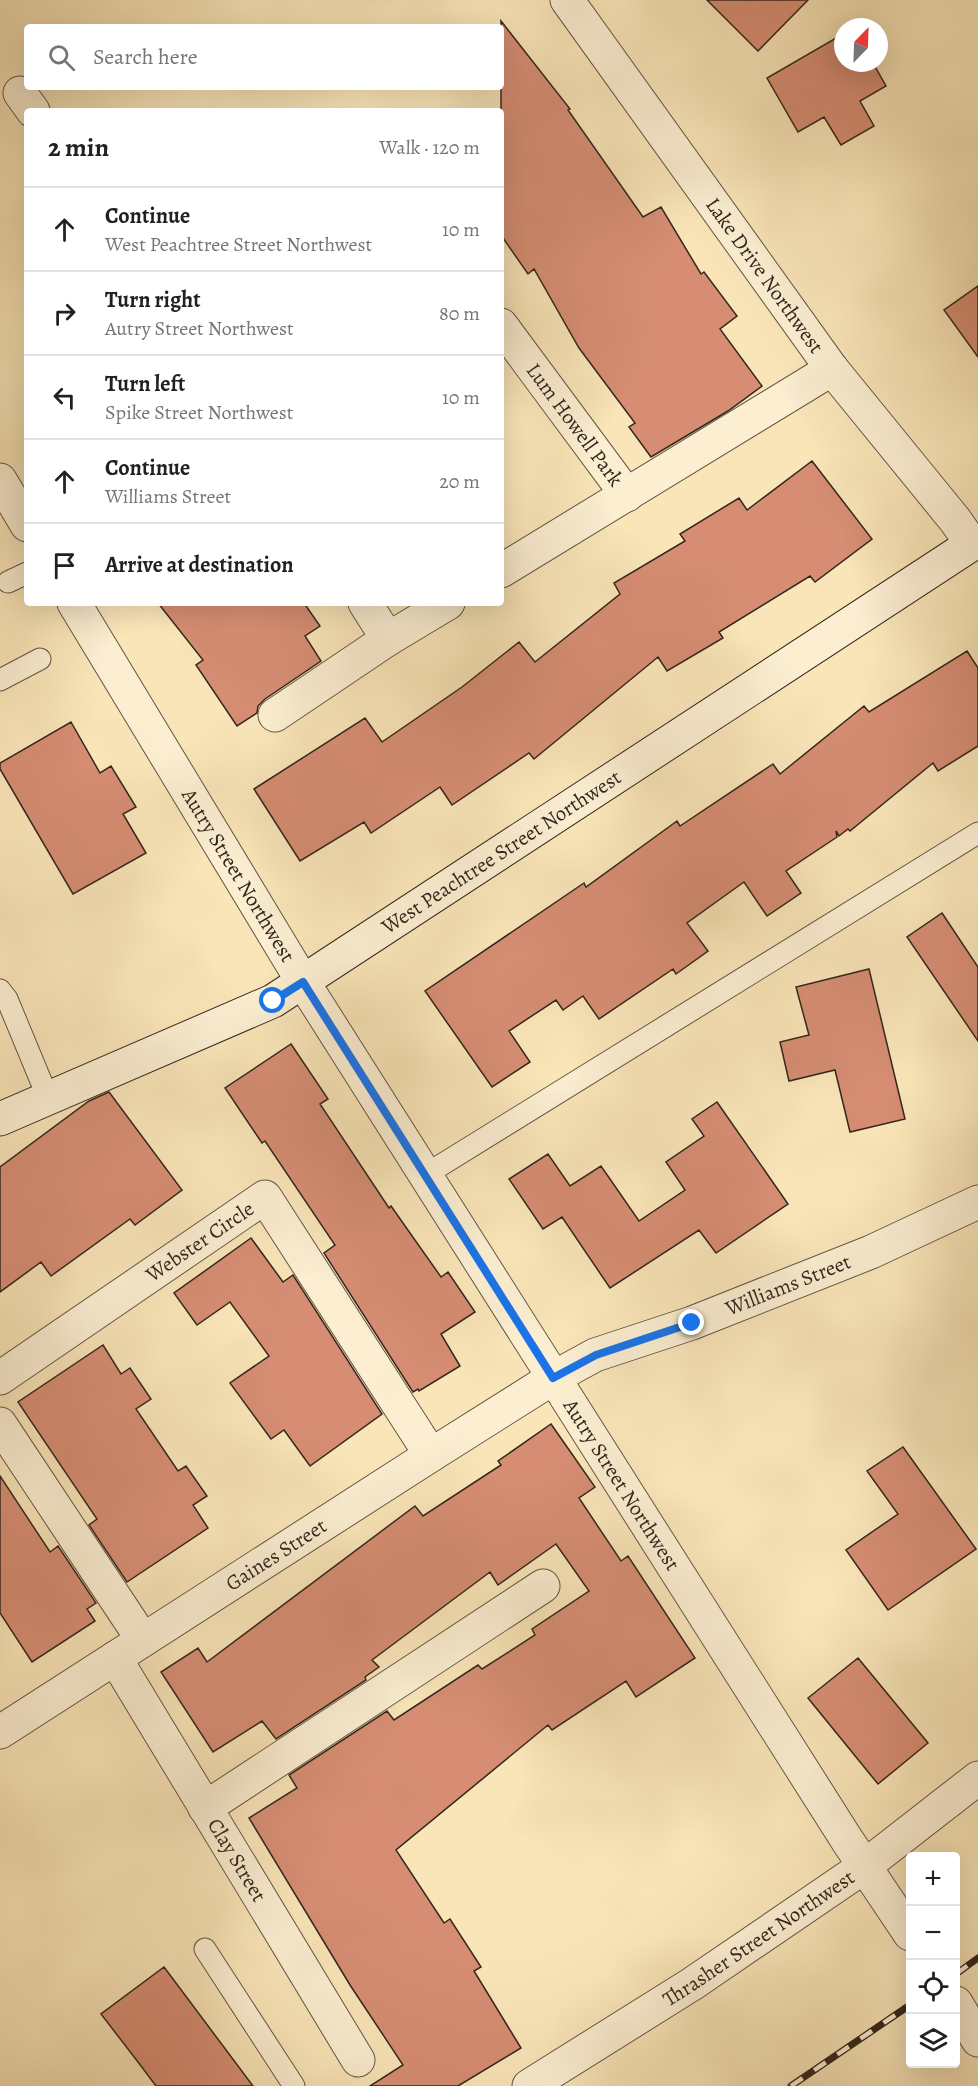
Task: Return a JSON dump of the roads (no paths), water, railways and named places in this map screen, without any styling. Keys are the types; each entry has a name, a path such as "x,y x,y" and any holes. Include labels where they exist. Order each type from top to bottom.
{"street":[{"name":"Lake Drive Northwest","path":"567,0 832,369 975,542"},
{"name":"Lum Howell Park","path":"504,329 627,495"},
{"path":"504,569 832,369"},
{"path":"0,480 24,520"},
{"name":"West Peachtree Street Northwest","path":"0,1119 273,1001 975,542"},
{"name":"Autry Street Northwest","path":"76,606 303,982 553,1378 906,1928"},
{"path":"367,606 388,639"},
{"path":"275,715 388,639 443,606"},
{"name":"Webster Circle","path":"0,1378 265,1197 431,1455"},
{"name":"Williams Street","path":"553,1378 596,1355 692,1323 850,1260 978,1202"},
{"name":"Gaines Street","path":"4,1719 115,1658 553,1378"},
{"path":"0,1424 143,1640"},
{"path":"205,1808 543,1586"},
{"name":"Clay Street","path":"115,1658 358,2060"},
{"name":"Thrasher Street Northwest","path":"529,2086 692,1984 865,1866 978,1778"},
{"path":"960,2010 978,2040"}],"lane":[{"path":"0,680 40,659"},
{"path":"425,1175 978,833"},
{"path":"0,990 7,999 48,1098"},
{"path":"205,1949 294,2086"}],"railway":[{"path":"960,1971 978,1958"},
{"path":"791,2086 906,2008"}]}
